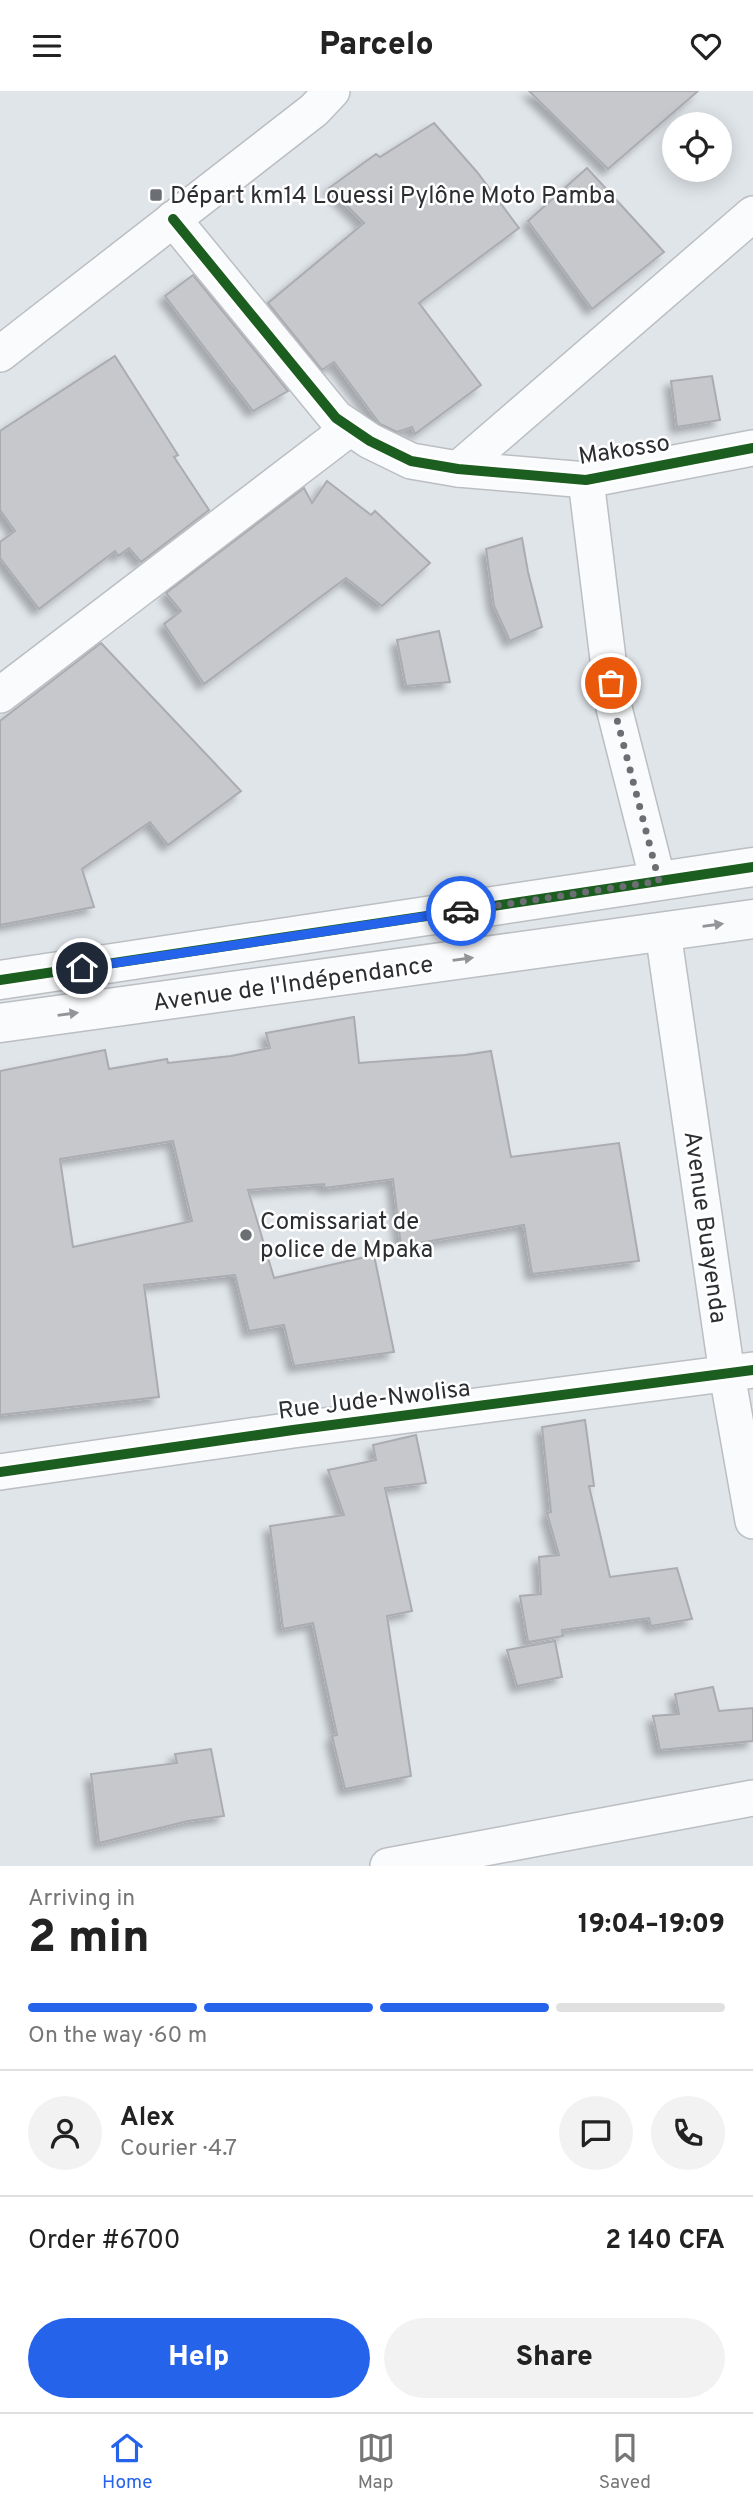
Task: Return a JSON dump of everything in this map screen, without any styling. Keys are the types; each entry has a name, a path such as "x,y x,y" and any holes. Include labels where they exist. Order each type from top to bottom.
{"street":[{"path":"0,354 314,110 332,91"},
{"path":"458,469 753,214"},
{"name":"Makosso","path":"173,219 336,418 370,441 411,461 458,469 586,480 753,448"},
{"path":"0,695 350,428"},
{"path":"586,480 614,708 659,881"},
{"name":"Avenue de l'Indépendance","path":"0,980 753,867"},
{"name":"Avenue de l'Indépendance","path":"0,1023 753,919"},
{"name":"Avenue Buayenda","path":"663,932 740,1372 753,1521"},
{"name":"Rue Jude-Nwolisa","path":"0,1472 293,1430 740,1372"},
{"path":"388,1866 753,1798"}],"building":[{"path":"529,91 698,91 674,112 662,112 662,122 608,169"},
{"path":"434,123 477,172 519,228 419,303 481,385 415,434 412,427 397,432 380,424 334,362 322,370 268,303 364,223 329,188 376,154 380,157"},
{"path":"587,168 664,252 592,309 528,221"},
{"path":"193,275 288,391 253,411 165,296"},
{"path":"115,356 178,455 174,457 209,510 141,562 129,548 118,556 115,551 39,609 0,558 0,542 15,531 0,510 0,431"},
{"path":"712,376 720,420 677,427 671,381"},
{"path":"327,481 371,515 375,511 430,563 382,606 346,578 204,684 164,624 181,611 166,593 304,488 312,503"},
{"path":"522,538 542,627 510,641 494,606 486,549"},
{"path":"439,631 450,682 406,686 397,640"},
{"path":"101,643 241,791 168,845 150,822 82,869 94,907 0,925 0,721"},
{"path":"354,1017 359,1063 491,1051 511,1157 619,1143 639,1261 532,1274 524,1225 401,1246 393,1179 325,1188 324,1184 248,1190 274,1278 374,1255 394,1352 294,1366 284,1325 249,1331 235,1275 144,1285 159,1397 0,1415 0,1071 105,1050 109,1069 167,1059 168,1063 231,1056 270,1048 266,1033","holes":["173,1141 192,1221 73,1247 60,1159"]},
{"path":"585,1420 594,1486 589,1486 610,1577 677,1568 692,1619 651,1626 649,1618 562,1630 563,1636 528,1642 520,1596 541,1594 539,1557 559,1555 547,1513 551,1512 542,1427"},
{"path":"416,1435 426,1483 385,1488 412,1611 387,1616 411,1776 345,1789 332,1736 337,1735 313,1623 283,1629 270,1526 344,1515 328,1470 376,1460 373,1445"},
{"path":"555,1641 562,1677 517,1686 507,1650"},
{"path":"713,1687 719,1711 753,1708 753,1741 660,1750 653,1716 679,1714 675,1694"},
{"path":"211,1749 224,1816 188,1821 99,1843 91,1774 177,1763 175,1754"}],"cycle path":[{"path":"173,219 336,418 370,441 411,461 458,469 586,480 753,448"},
{"path":"0,980 753,867"},
{"path":"0,1472 293,1430 753,1370"}],"way so far":[{"path":"461,911 659,881 614,708 611,683"}],"place":[{"name":"Départ km14 Louessi Pylône Moto Pamba","path":"156,195"},
{"name":"Comissariat de police de Mpaka","path":"246,1235"}],"route":[{"path":"82,968 461,911"}]}
